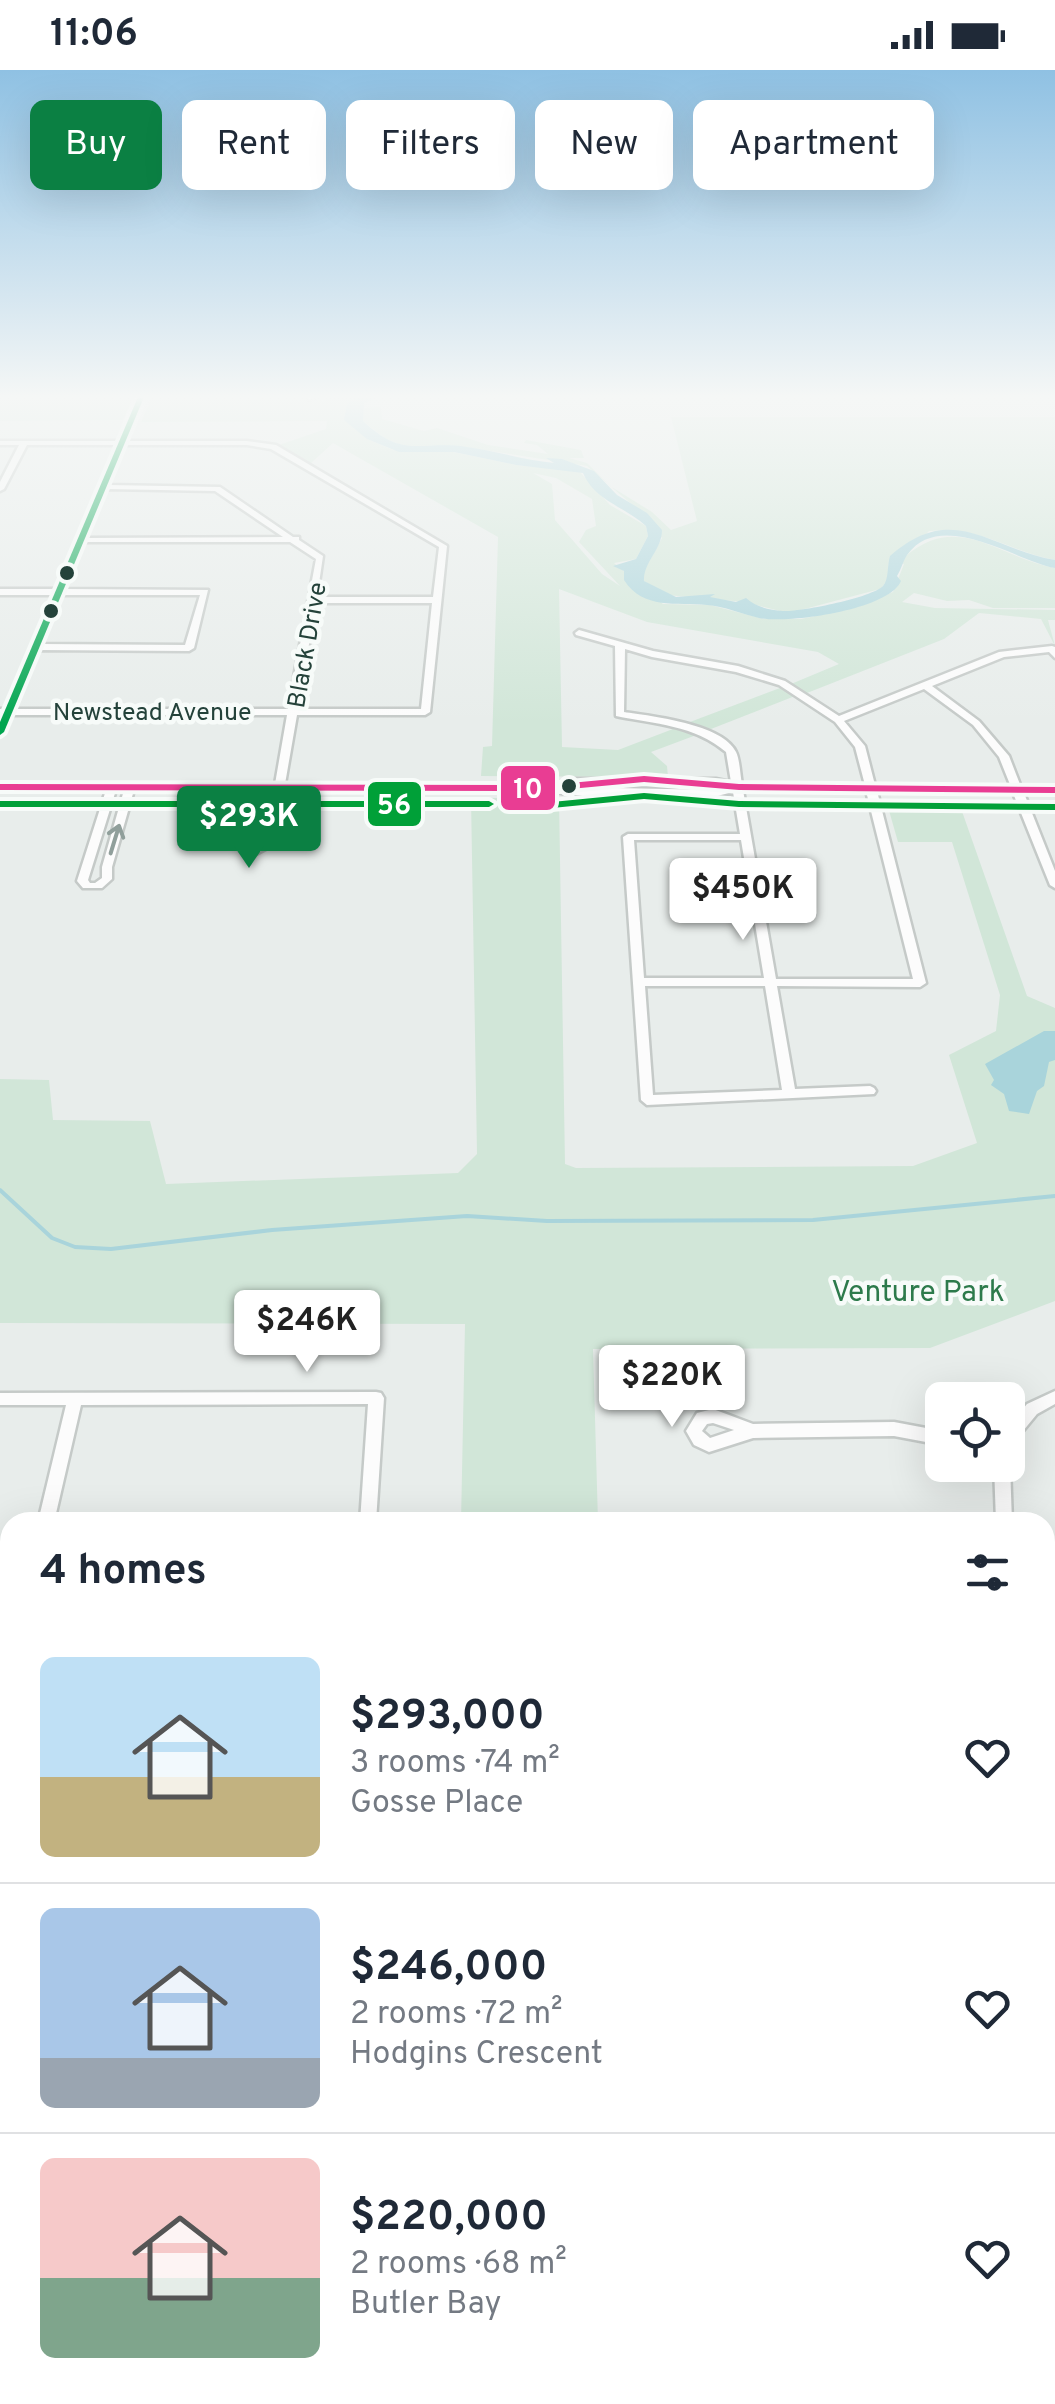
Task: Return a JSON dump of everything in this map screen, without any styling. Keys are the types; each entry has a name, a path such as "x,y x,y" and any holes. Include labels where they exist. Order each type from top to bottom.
{"street":[{"path":"0,732 4,712 96,506"},
{"name":"Black Drive","path":"244,506 320,558 316,600 277,788"},
{"path":"316,600 436,600 443,546 374,506"},
{"path":"82,540 296,539"},
{"path":"0,592 205,592 189,648 36,647"},
{"name":"Newstead Avenue","path":"4,712 425,712 436,600"},
{"path":"578,633 620,646 761,675 800,693 838,720 860,746 920,984 639,982"},
{"path":"620,646 619,714 716,736 731,751 789,1092"},
{"path":"838,720 1002,654 1054,651"},
{"path":"926,686 957,707 992,740 1014,772 1055,885"},
{"path":"0,787 549,788 573,792 716,793 739,787 1055,790"},
{"path":"112,788 82,881 87,886 98,886 107,880 107,867 130,788"},
{"path":"277,788 274,842 254,852 245,850 242,843 262,821 277,788"},
{"path":"747,837 628,837 648,1100 870,1091"},
{"path":"1025,1417 1032,1409 1055,1397"},
{"path":"0,1398 376,1398 369,1512"},
{"path":"48,1512 75,1398"},
{"path":"753,1431 894,1430 925,1435"},
{"path":"1003,1482 1004,1512"}],"green space":[{"path":"443,506 554,506 555,520 602,574 620,586 579,542 586,530 596,526 593,506 612,506 646,526 648,536 636,559 614,563 663,604 710,605 764,619 801,619 853,608 893,592 904,564 889,560 888,580 880,589 797,611 667,595 644,581 644,571 662,538 634,506 652,512 671,530 697,521 693,506 1055,506 1055,560 947,530 929,531 906,556 925,543 944,537 979,541 1055,568 1055,608 993,608 969,600 947,601 914,593 902,602 935,608 1055,610 1055,620 1048,620 1055,646 1041,619 979,613 944,639 807,693 791,684 839,664 818,652 647,622 559,589 562,747 618,750 673,729 699,734 651,752 667,766 668,777 481,776 483,747 492,746 498,537"},
{"path":"780,688 795,696 711,729 690,722"},
{"name":"Venture Park","path":"471,798 559,798 565,1164 576,1168 913,1166 977,1143 949,1055 996,1031 1000,995 952,842 898,842 886,800 958,800 1027,996 1055,1008 1055,1301 930,1348 593,1349 598,1512 461,1512 465,1324 0,1323 0,1079 49,1080 53,1120 150,1121 166,1184 458,1173 477,1154"}],"water":[{"path":"616,506 635,506 662,530 644,581 676,597 715,594 710,597 736,602 746,598 763,608 783,611 835,603 876,591 886,580 890,556 933,531 972,533 1055,560 1055,568 978,541 939,536 921,542 907,555 897,576 901,581 878,600 813,617 759,618 713,606 651,600 632,590 624,580 624,571 613,566 636,559 648,536 646,526"},
{"path":"1044,1031 1055,1031 1055,1060 1049,1062 1044,1086 1037,1091 1029,1114 1009,1111 1004,1094 991,1085 994,1080 985,1064"}],"waterway":[{"path":"0,1190 52,1238 75,1247 111,1249 272,1230 467,1216 547,1221 813,1220 1055,1196"}],"transit line":[{"path":"0,732 95,506"},
{"name":"10","path":"0,787 549,788 644,779 739,787 1055,790"},
{"name":"56","path":"552,805 644,796 739,804 1055,807"},
{"name":"56","path":"0,804 489,804"}]}
